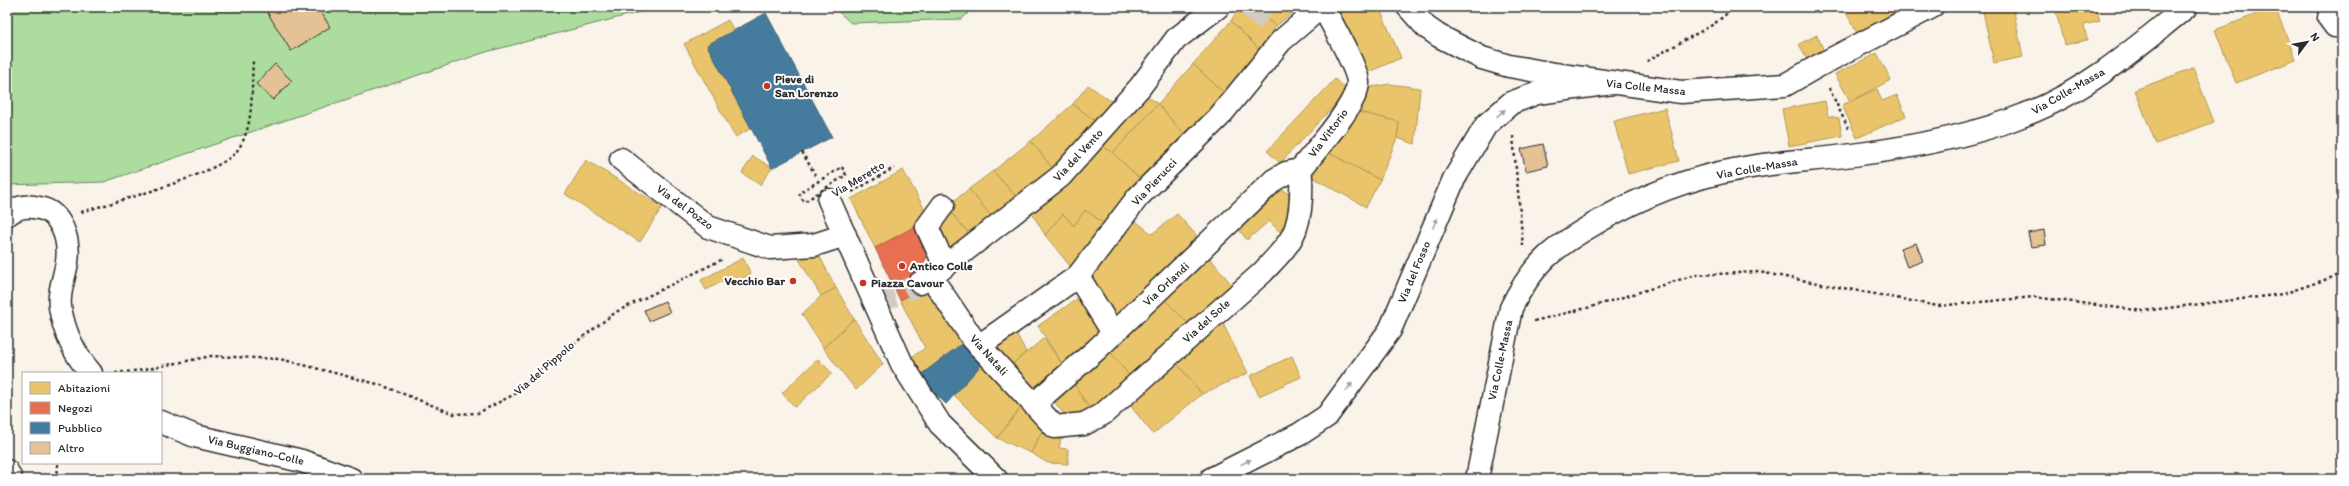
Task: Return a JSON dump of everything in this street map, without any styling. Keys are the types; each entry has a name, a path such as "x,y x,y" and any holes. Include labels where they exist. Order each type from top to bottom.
{"street":[{"name":"Via del Vento","path":"932,275 1061,176 1140,86 1176,39 1218,7"},
{"name":"Via Pierucci","path":"979,346 1078,276 1138,197 1219,117 1282,31 1322,7"},
{"name":"Via Vittorio","path":"1300,170 1350,105 1358,82 1348,53 1322,7"},
{"name":"Via Colle Massa","path":"1408,7 1426,27 1439,36 1482,58 1509,66 1613,83 1681,92 1785,86 1818,66 1932,7"},
{"name":"Via Colle-Massa","path":"1477,479 1512,308 1524,283 1539,263 1577,234 1605,217 1658,192 1736,169 1860,154 1935,142 2024,116 2066,95 2125,57 2186,7"},
{"path":"2332,7 2329,18 2335,26 2342,25"},
{"name":"Via del Fosso","path":"1211,479 1300,434 1327,416 1390,330 1454,179 1486,125 1511,103 1537,93 1613,83"},
{"name":"Via del Pozzo","path":"621,159 708,227 755,243"},
{"name":"Via Orlandi","path":"1034,404 1113,333 1274,180 1286,173 1300,170"},
{"name":"Via del Sole","path":"1055,427 1084,424 1103,414 1217,311 1262,273 1291,240 1300,219 1302,180 1300,170"},
{"path":"830,202 902,364 940,424 996,479"},
{"name":"Via Natali","path":"943,205 927,227 932,275 979,346 1055,427"},
{"path":"7,215 12,210 23,207 35,207 45,209 58,219 65,236 67,260 60,306 65,329 79,359 90,372"},
{"path":"755,243 770,248 814,245 845,235"},
{"path":"1078,276 1113,333"},
{"name":"Via Buggiano-Colle","path":"162,422 194,436 302,461 351,479"},
{"path":"7,471 11,479"}],"path":[{"path":"1613,83 1638,66 1714,24 1735,7"},
{"path":"58,219 209,170 236,153 247,129 253,61"},
{"path":"1818,66 1860,154"},
{"path":"1511,103 1524,283"},
{"path":"802,152 818,181"},
{"name":"Via Meretto","path":"830,202 894,168"},
{"name":"Via del Pippolo","path":"122,372 143,370 211,356 280,359 381,385 454,414 478,413 515,394 551,361 616,312 755,243"},
{"path":"1504,343 1526,323 1591,307 1696,275 1760,272 1938,306 2034,297 2143,311 2283,294 2342,274"},
{"path":"57,479 58,464"}],"green space":[{"path":"7,7 659,7 486,52 104,182 7,185"},
{"path":"833,7 974,7 962,19 851,23"}],"building: Abitazioni":[{"path":"1239,7 1249,7 1276,26 1260,50 1231,21"},
{"path":"1249,7 1300,7 1276,26"},
{"path":"1335,7 1379,7 1401,58 1364,74"},
{"path":"1843,7 1894,7 1897,13 1858,35"},
{"path":"1982,7 2013,7 2023,57 1994,63"},
{"path":"2055,7 2096,7 2100,21 2084,25 2087,40 2064,45"},
{"path":"2275,7 2296,60 2236,83 2215,30"},
{"path":"728,20 734,31 707,45 752,128 735,137 684,44"},
{"path":"1231,21 1260,50 1227,96 1193,64"},
{"path":"1817,35 1826,56 1809,64 1799,44"},
{"path":"1877,53 1891,80 1850,101 1835,74"},
{"path":"1193,64 1227,96 1186,137 1158,104"},
{"path":"2193,68 2214,122 2156,144 2135,90"},
{"path":"1335,79 1348,91 1280,163 1267,151"},
{"path":"1390,84 1420,88 1415,144 1397,138 1399,122 1355,111 1358,89"},
{"path":"1088,85 1118,106 1100,125 1073,104"},
{"path":"1877,89 1882,101 1897,95 1906,116 1857,138 1842,105"},
{"path":"1141,91 1158,104 1113,153 1095,141"},
{"path":"1825,101 1828,116 1839,118 1842,136 1789,146 1782,109"},
{"path":"1073,104 1100,125 1056,173 1031,141"},
{"path":"1158,104 1186,137 1141,180 1113,153"},
{"path":"1665,108 1679,161 1628,174 1614,121"},
{"path":"1355,111 1399,122 1397,138 1380,180 1327,152"},
{"path":"1031,141 1056,173 1019,200 993,171"},
{"path":"1095,141 1113,153 1141,180 1109,227 1085,210 1074,226 1063,214 1045,235 1029,208"},
{"path":"1327,152 1380,180 1366,207 1312,177"},
{"path":"753,156 772,168 760,185 742,173"},
{"path":"586,160 662,207 640,242 565,194"},
{"path":"903,170 930,219 875,248 851,199"},
{"path":"993,171 1019,200 994,220 969,189"},
{"path":"1277,187 1296,198 1284,236 1269,221 1247,240 1237,227"},
{"path":"969,189 994,220 972,237 946,207"},
{"path":"946,207 972,237 949,254 934,227"},
{"path":"1085,210 1109,227 1074,271 1045,235 1063,214 1074,226"},
{"path":"1177,214 1200,239 1116,322 1091,277 1129,216 1152,234"},
{"path":"1205,252 1232,285 1189,324 1162,297"},
{"path":"819,255 836,288 821,296 797,256"},
{"path":"743,258 751,274 726,287 723,281 706,290 701,280"},
{"path":"836,288 854,319 823,348 802,314 821,296"},
{"path":"925,288 964,342 918,377 907,360 925,348 900,300"},
{"path":"1084,294 1106,332 1066,370 1038,326"},
{"path":"1162,297 1189,324 1132,379 1108,349"},
{"path":"854,319 883,364 856,390 823,348"},
{"path":"1221,320 1248,373 1202,394 1174,360"},
{"path":"1013,327 1026,352 1009,367 988,347"},
{"path":"1044,338 1066,370 1035,399 1009,367"},
{"path":"1108,349 1132,379 1092,413 1071,379"},
{"path":"1292,356 1301,377 1259,396 1250,376"},
{"path":"818,359 832,373 795,407 782,393"},
{"path":"1174,360 1202,394 1153,434 1125,399"},
{"path":"982,364 1023,405 997,438 954,395"},
{"path":"1071,379 1092,413 1069,421 1050,396"},
{"path":"1023,405 1043,429 1031,453 997,438"},
{"path":"1043,429 1062,432 1059,448 1068,449 1068,464 1048,463 1031,453"}],"building: Negozi":[{"path":"914,227 932,246 921,269 913,277 925,288 900,300 875,248"}],"building: Pubblico":[{"name":"Pieve di San Lorenzo","path":"766,13 832,137 772,168 707,45"},
{"path":"964,342 982,364 946,404 918,377"}],"building: Altro":[{"path":"264,7 293,7 296,11 302,7 318,7 330,27 291,51"},
{"path":"275,64 292,81 273,100 256,84"},
{"path":"1543,144 1548,166 1526,171 1521,149"},
{"path":"2044,230 2046,245 2031,247 2028,233"},
{"path":"1916,243 1923,261 1907,267 1900,248"},
{"path":"665,301 670,312 649,321 644,310"}],"tunnel":[{"path":"1249,7 1276,26"},
{"path":"874,303 897,295 920,283"}],"place":[{"name":"Pieve di San Lorenzo","path":"767,86"},
{"name":"Antico Colle","path":"902,266"},
{"name":"Vecchio Bar","path":"793,281"},
{"name":"Piazza Cavour","path":"863,283"}]}
